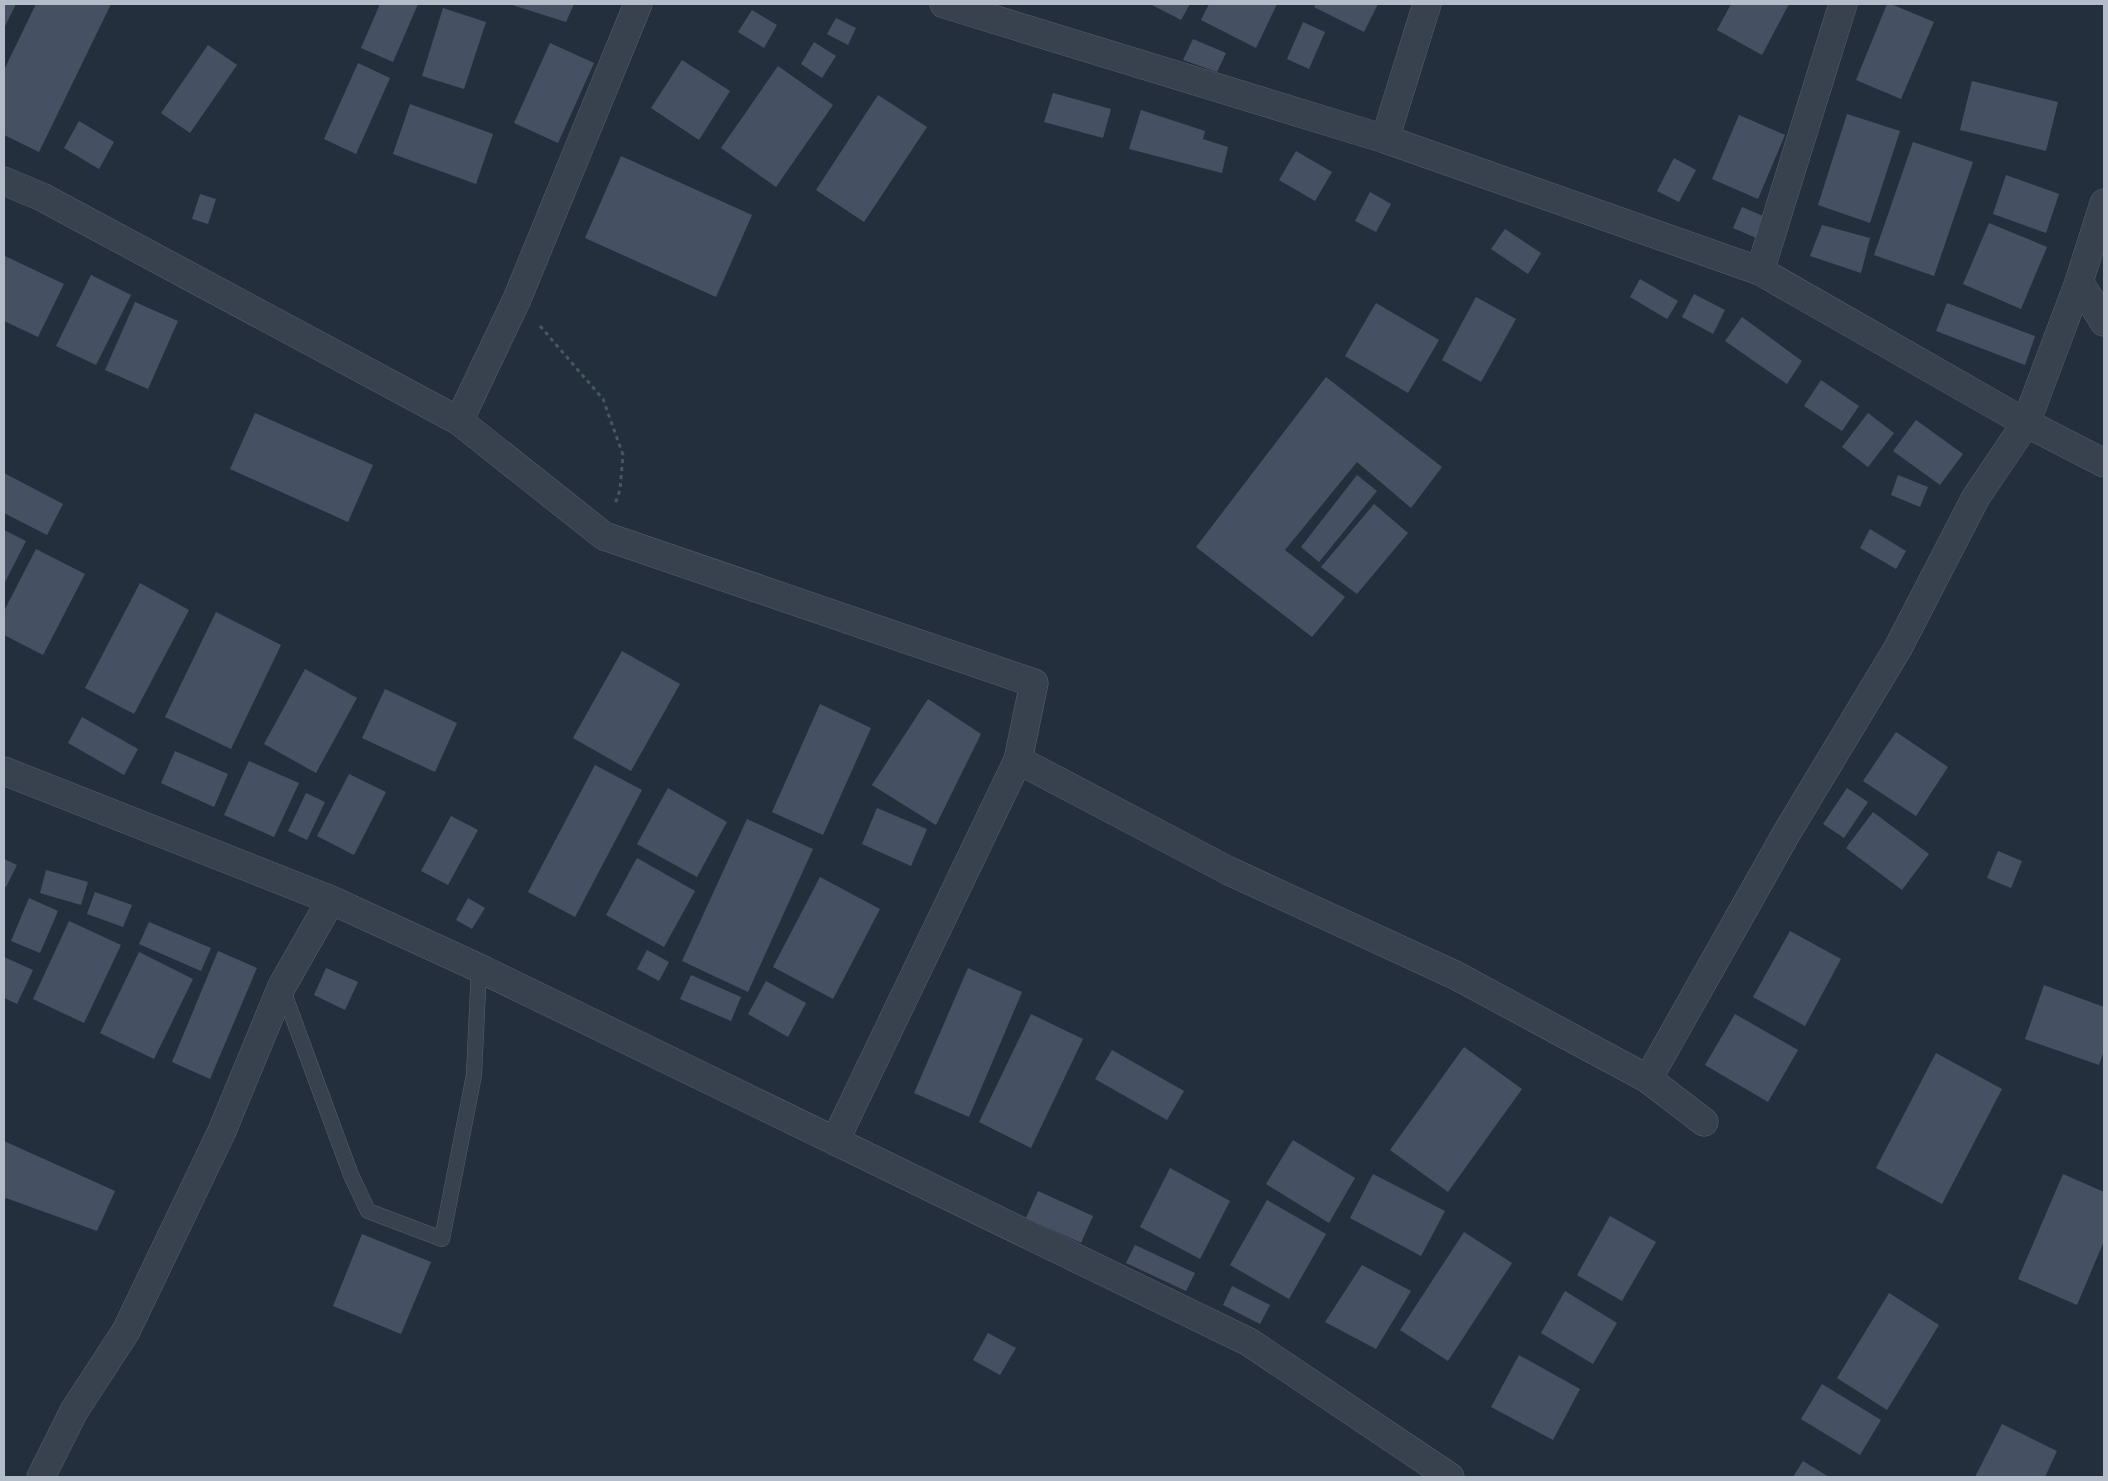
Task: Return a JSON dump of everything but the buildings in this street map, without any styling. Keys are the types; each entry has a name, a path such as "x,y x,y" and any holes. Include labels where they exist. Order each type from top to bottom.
{"street":[{"path":"459,421 517,299 638,4"},
{"path":"944,4 1385,140 1760,271 2026,423 2104,464"},
{"path":"1385,140 1427,4"},
{"path":"1760,271 1843,4"},
{"path":"4,181 42,197 459,421 604,536 1034,683 1018,760 835,1141"},
{"path":"1648,1079 1786,834 1898,648 1976,497 2026,423 2079,282 2104,203"},
{"path":"2079,282 2104,322"},
{"path":"1018,760 1228,871 1455,975 1648,1079 1704,1122"},
{"path":"4,771 331,900 479,968 1249,1342 1450,1477"},
{"path":"41,1477 74,1411 126,1331 222,1131 282,986 331,900"}],"lane":[{"path":"282,986 351,1175 368,1211 442,1239 474,1075 479,968"}],"path":[{"path":"517,299 603,398 623,455 620,490 604,536"}]}
